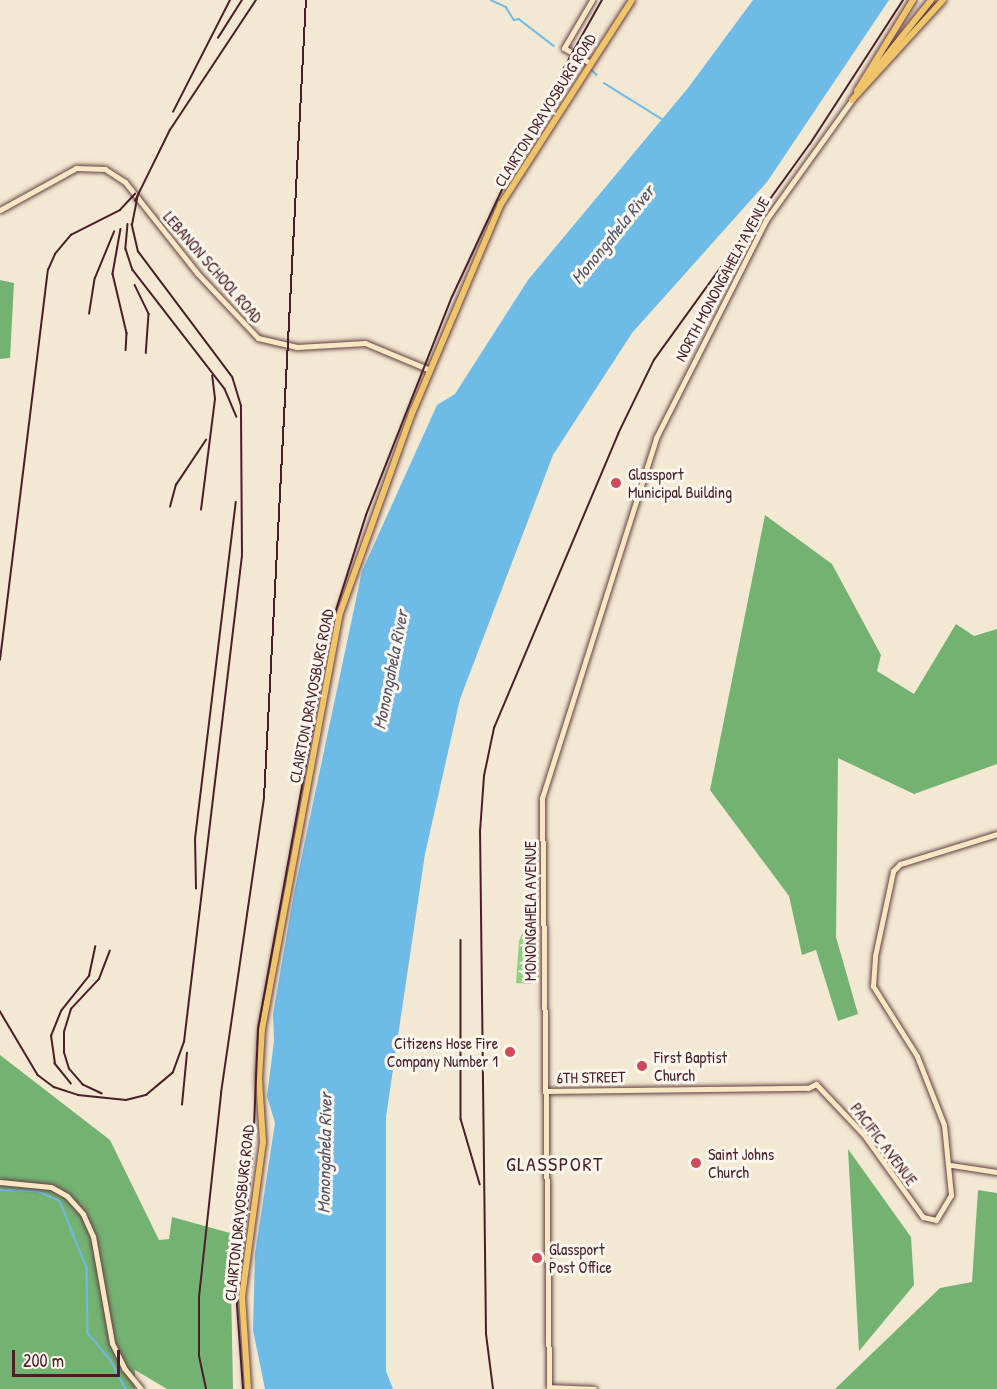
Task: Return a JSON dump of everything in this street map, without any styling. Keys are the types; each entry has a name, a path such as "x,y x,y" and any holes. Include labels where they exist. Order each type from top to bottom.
{"main road":[{"path":"590,63 564,48 592,0"},
{"name":"CLAIRTON DRAVOSBURG ROAD","path":"248,1389 242,1297 263,1142 259,1079 265,1011 334,636 369,525 430,370 512,183 632,0"},
{"path":"852,100 913,0"},
{"path":"852,100 931,0"},
{"path":"880,70 937,0"},
{"path":"852,100 943,0"},
{"name":"NORTH MONONGAHELA AVENUE","path":"651,451 766,220 852,100"},
{"name":"LEBANON SCHOOL ROAD","path":"0,210 76,168 105,169 125,182 197,273 258,338 297,347 365,343 430,370"},
{"name":"MONONGAHELA AVENUE","path":"594,1389 549,1387 543,798 651,451"},
{"path":"997,834 900,864 893,871 872,976 877,995 923,1069 944,1125 951,1165 997,1172"},
{"name":"6TH STREET","path":"545,1091 782,1088 816,1084"},
{"name":"PACIFIC AVENUE","path":"816,1084 864,1135 905,1194 930,1221 941,1215 950,1201 951,1165"},
{"path":"0,1182 51,1187 67,1196 83,1214 93,1236 112,1343 124,1368 141,1389"}],"green space":[{"path":"0,280 14,283 10,358 0,359"},
{"path":"765,515 832,564 881,655 877,671 914,694 956,624 974,636 997,629 997,764 914,794 838,758 836,937 858,1014 838,1021 816,950 802,955 789,896 710,790"},
{"path":"538,925 539,979 533,976 531,984 516,983 519,941 525,927"},
{"path":"0,1055 110,1140 159,1240 169,1239 172,1217 230,1233 233,1389 167,1389 135,1370 135,1389 0,1389"},
{"path":"848,1149 911,1237 914,1285 859,1351"},
{"path":"978,1190 997,1193 997,1389 835,1389 940,1288 972,1282"}],"water":[{"name":"Monongahela River","path":"753,0 889,0 767,182 632,333 553,455 460,699 425,854 386,1117 386,1371 393,1389 265,1389 253,1330 255,1254 275,1123 267,1096 274,1041 273,1014 294,893 362,571 437,405 455,394 528,280 688,88"}],"waterway":[{"path":"491,0 506,7 514,20 519,19 554,46"},
{"path":"591,69 597,75"},
{"path":"604,83 662,119"},
{"path":"0,1190 37,1191 60,1201 87,1268 88,1333 110,1359 126,1389"}],"railway":[{"path":"173,112 230,0"},
{"path":"218,38 242,0"},
{"path":"135,201 170,130 256,0"},
{"path":"206,1389 199,1356 199,1297 221,1093 264,798 306,0"},
{"path":"243,1389 237,1305 253,1150 258,1029 332,623 366,515 452,297 533,123 602,0"},
{"path":"493,1389 486,1334 480,832 484,776 494,728 618,434 654,360 810,144 903,0"},
{"path":"0,660 48,270 55,254 71,235 120,210 135,194"},
{"path":"0,1011 38,1075 54,1087 78,1095 126,1100 146,1095 173,1072 184,1042 242,557 241,406 232,377 138,252 132,225 138,195"},
{"path":"128,224 126,249 133,270 225,389 237,417"},
{"path":"121,229 113,274 127,333 126,350"},
{"path":"89,314 95,278 114,232"},
{"path":"135,285 149,314 146,353"},
{"path":"201,510 215,399 212,376"},
{"path":"170,507 176,485 206,440"},
{"path":"196,889 195,839 236,502"},
{"path":"461,940 461,1119 480,1184"},
{"path":"71,1084 55,1064 51,1036 61,1011 89,976 95,947"},
{"path":"102,1094 83,1085 69,1069 64,1053 64,1032 71,1009 99,979 110,951"},
{"path":"182,1105 187,1053"}],"place":[{"name":"Glassport Municipal Building","path":"616,483"},
{"name":"Citizens Hose Fire Company Number 1","path":"510,1052"},
{"name":"First Baptist Church","path":"642,1066"},
{"name":"Saint Johns Church","path":"696,1163"},
{"name":"Glassport Post Office","path":"537,1258"}],"district":[{"name":"GLASSPORT","path":"555,1163"}]}
